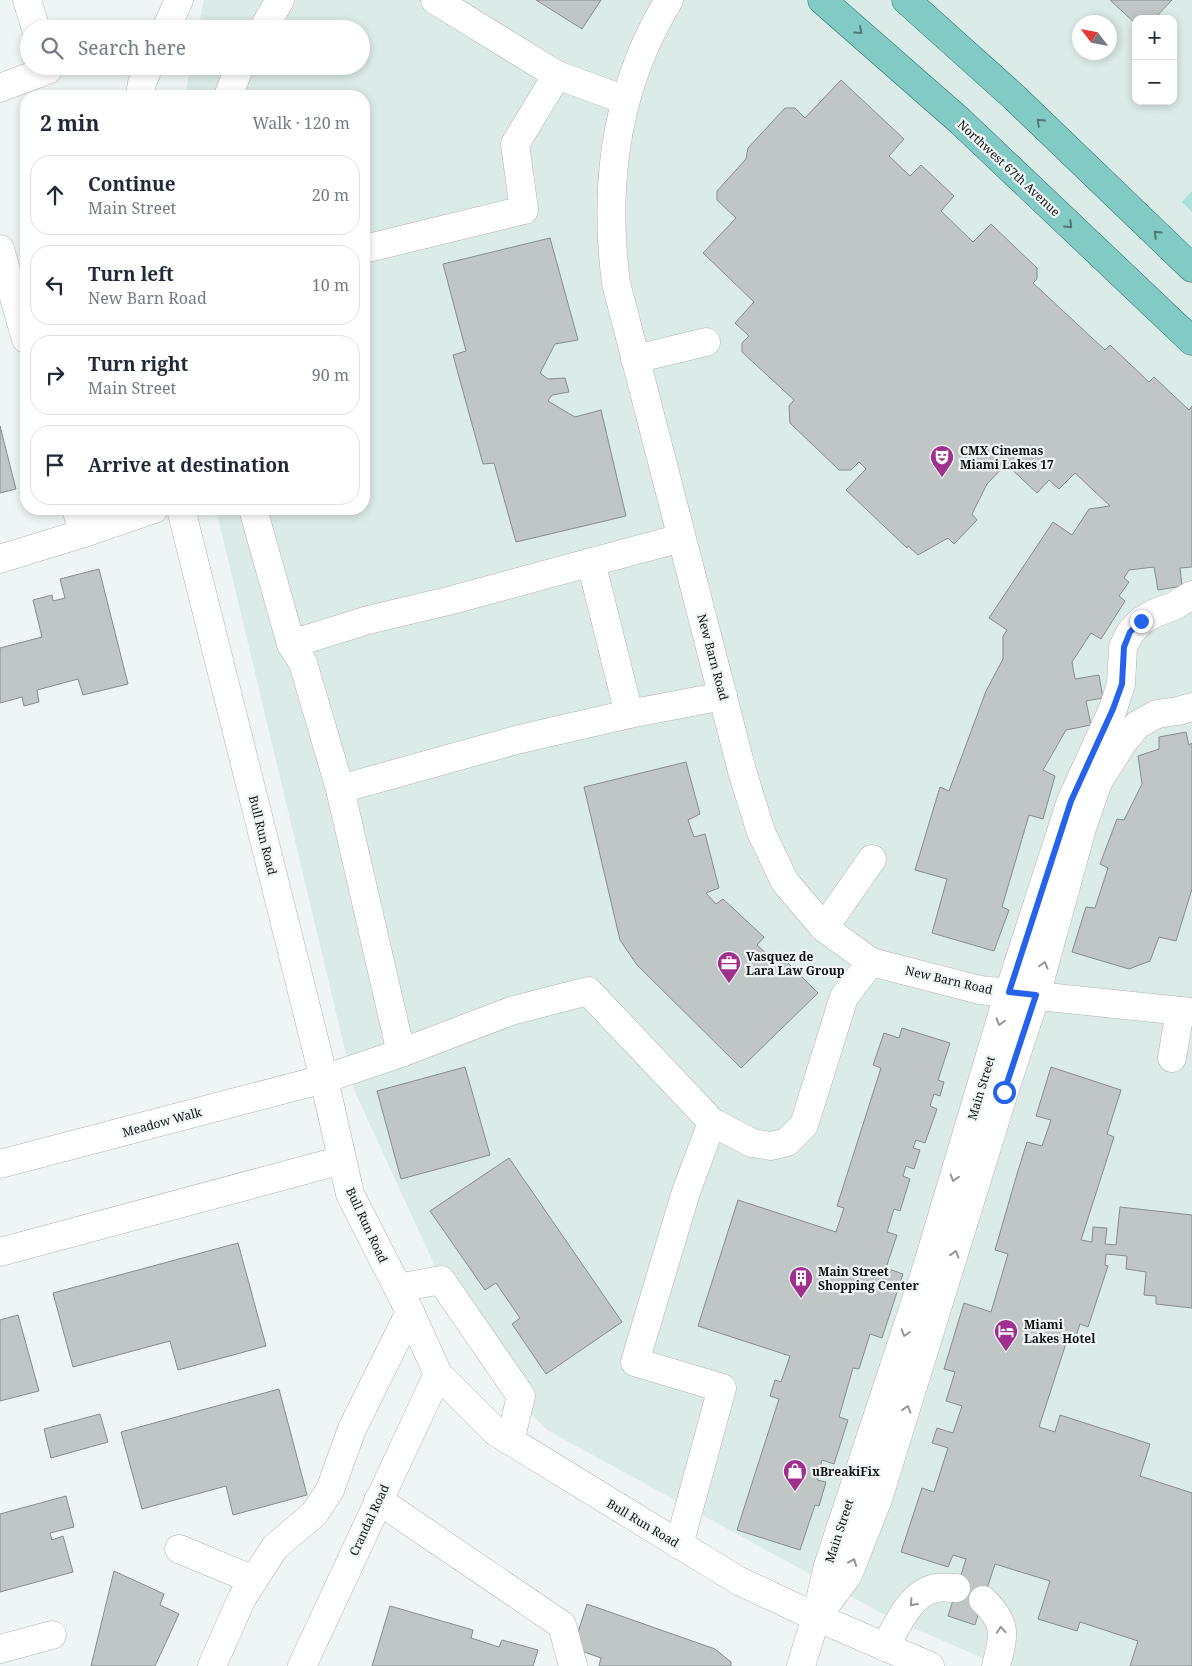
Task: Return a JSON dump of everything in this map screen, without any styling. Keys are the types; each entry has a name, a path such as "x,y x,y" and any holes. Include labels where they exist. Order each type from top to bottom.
{"main road":[{"name":"Northwest 67th Avenue","path":"822,0 960,121 1192,341"},
{"path":"906,0 1014,97 1192,268"}],"street":[{"path":"27,0 33,20"},
{"path":"170,20 179,0"},
{"path":"268,20 280,0"},
{"path":"435,0 557,75 625,100"},
{"name":"New Barn Road","path":"669,0 644,48 625,100 619,125 612,177 610,231 616,283 634,359 742,771 762,832 785,882 824,928 871,962 980,990 1186,1011"},
{"path":"0,88 35,75"},
{"path":"141,90 145,75"},
{"path":"230,90 236,75"},
{"path":"370,248 524,210 515,144 557,75"},
{"path":"11,260 20,307"},
{"path":"634,359 706,342"},
{"path":"0,560 80,521 117,515"},
{"name":"Bull Run Road","path":"183,515 324,1079 350,1194 410,1312 438,1374 496,1432 739,1581 816,1617 930,1666"},
{"path":"256,515 290,644 304,663 340,789 401,1053"},
{"path":"290,644 368,620 452,600 681,538"},
{"path":"591,562 629,714"},
{"name":"Main Street","path":"801,1666 816,1617 828,1566 927,1266 1009,992 1071,801 1113,709 1122,684 1124,647 1130,632 1141,621 1174,606 1192,595"},
{"path":"340,789 520,739 629,714 723,696"},
{"name":"Main Street","path":"816,1617 848,1575 878,1499 1004,1092 1036,995 1082,828 1098,782 1123,742 1137,725 1157,714 1178,711 1192,706"},
{"path":"824,928 872,859"},
{"path":"679,1545 722,1388 635,1362 686,1192 712,1122 752,1143 770,1146 787,1142 804,1125 844,997 871,962"},
{"name":"Meadow Walk","path":"0,1164 324,1079 401,1053 511,1011 588,991 712,1122"},
{"path":"1172,1058 1186,1011"},
{"path":"0,1252 342,1160"},
{"path":"398,1288 441,1280 521,1396 510,1441"},
{"path":"212,1666 242,1598 275,1547 314,1514 330,1490 352,1429 410,1312"},
{"name":"Crandal Road","path":"302,1666 438,1374"},
{"path":"378,1500 562,1625 573,1666"},
{"path":"179,1549 254,1580"},
{"path":"885,1647 903,1614 920,1596 936,1588 956,1588"},
{"path":"983,1600 993,1610 1002,1626 1001,1646 996,1666"},
{"path":"0,1649 52,1635"}],"shaded area":[{"path":"204,0 1192,0 1192,1666 1002,1666 892,1619 547,1430 479,1362 355,1092 217,515 370,515 370,90 186,90 189,75 370,75 370,20 200,20"},
{"path":"1192,191 1192,212 1182,202"}],"building":[{"path":"536,0 601,0 582,29"},
{"path":"1110,0 1172,0 1158,15 1132,15 1132,20"},
{"path":"841,80 904,139 889,156 910,176 921,165 954,196 941,211 973,242 991,224 1037,268 1037,279 1033,283 1105,350 1110,345 1149,382 1154,377 1189,410 1192,406 1192,567 1180,568 1182,586 1158,590 1154,567 1129,570 1124,578 1129,582 1119,596 1125,601 1101,639 1091,633 1072,662 1075,679 1099,675 1103,698 1086,701 1091,725 1066,730 1043,770 1055,776 1043,819 1029,815 1002,907 1009,910 994,951 932,933 947,879 915,870 940,787 949,791 986,691 1003,659 1003,636 1007,630 989,618 1053,522 1072,535 1089,509 1110,506 1075,473 1059,489 1049,480 1037,493 1006,464 987,484 972,514 977,520 954,544 948,538 918,555 908,546 907,548 846,490 866,469 859,462 851,470 839,470 790,423 789,406 794,400 742,352 742,343 749,336 735,323 754,302 703,253 736,218 717,200 717,191 746,159 748,148 785,108 795,108 805,118"},
{"path":"550,238 578,340 555,344 540,373 548,379 565,378 569,392 552,395 548,401 575,417 601,410 626,516 516,542 494,463 483,464 453,355 466,351 443,264"},
{"path":"0,426 16,489 0,493"},
{"path":"99,569 128,684 83,695 78,679 37,690 39,702 24,706 22,697 0,703 0,648 42,637 33,600 52,595 53,601 65,598 60,579"},
{"path":"1186,732 1189,745 1192,743 1192,889 1176,941 1159,937 1150,961 1129,969 1072,952 1086,907 1095,908 1108,868 1100,864 1117,819 1124,820 1142,784 1138,756 1159,749 1159,737"},
{"path":"686,762 700,814 688,820 694,837 705,834 719,888 706,893 716,904 723,899 764,937 757,945 771,958 778,953 818,993 741,1068 637,965 620,940 584,787"},
{"name":"Main Street Shopping Center","path":"902,1028 950,1043 938,1080 944,1082 940,1096 934,1094 930,1106 937,1109 925,1143 916,1140 913,1148 920,1150 914,1169 906,1166 903,1176 910,1179 900,1211 894,1209 887,1232 897,1235 886,1268 903,1274 882,1338 870,1334 859,1369 853,1368 839,1417 848,1420 834,1464 822,1460 817,1480 826,1482 819,1506 815,1505 800,1550 737,1530 779,1399 770,1396 775,1380 781,1382 790,1356 698,1326 738,1200 836,1232 844,1208 837,1206 881,1068 873,1065 884,1033 899,1038"},
{"path":"465,1067 490,1155 401,1179 377,1091"},
{"name":"Miami Lakes Hotel","path":"1051,1067 1121,1090 1107,1134 1114,1137 1081,1240 1092,1242 1093,1227 1107,1228 1105,1244 1116,1245 1120,1207 1192,1215 1192,1308 1156,1304 1156,1296 1144,1295 1146,1272 1126,1269 1127,1256 1106,1254 1105,1265 1108,1266 1088,1327 1080,1324 1076,1336 1069,1334 1039,1427 1055,1432 1060,1415 1150,1444 1140,1476 1192,1493 1192,1666 1130,1666 1138,1641 1080,1622 1077,1631 1038,1619 1050,1581 995,1564 975,1625 948,1616 966,1559 953,1555 948,1567 901,1552 922,1488 934,1492 948,1448 932,1443 937,1428 953,1433 962,1406 946,1401 955,1372 944,1369 964,1303 991,1312 1008,1254 995,1250 1027,1142 1042,1146 1051,1120 1036,1116"},
{"path":"509,1158 622,1322 546,1374 512,1324 520,1318 496,1283 485,1290 430,1211"},
{"path":"238,1243 266,1346 178,1370 170,1341 73,1367 53,1293"},
{"path":"18,1315 39,1391 0,1401 0,1320"},
{"path":"279,1389 307,1495 233,1515 226,1486 142,1509 121,1432"},
{"path":"100,1414 108,1442 51,1458 44,1429"},
{"path":"66,1496 74,1527 50,1533 52,1540 63,1536 73,1572 0,1592 0,1514"},
{"path":"114,1571 164,1594 160,1605 179,1614 155,1666 91,1666"},
{"path":"587,1604 715,1649 731,1662 731,1666 599,1666 601,1658 573,1648"},
{"path":"390,1606 473,1630 471,1638 499,1647 502,1640 538,1650 533,1666 372,1666"}],"place":[{"name":"CMX Cinemas Miami Lakes 17","path":"942,478"},
{"name":"Vasquez de Lara Law Group","path":"729,984"},
{"name":"Main Street Shopping Center","path":"801,1299"},
{"name":"Miami Lakes Hotel","path":"1006,1352"},
{"name":"uBreakiFix","path":"795,1492"}],"route":[{"path":"1004,1092 1036,995 1009,992 1071,801 1113,709 1122,684 1124,647 1130,632 1141,621"}]}
